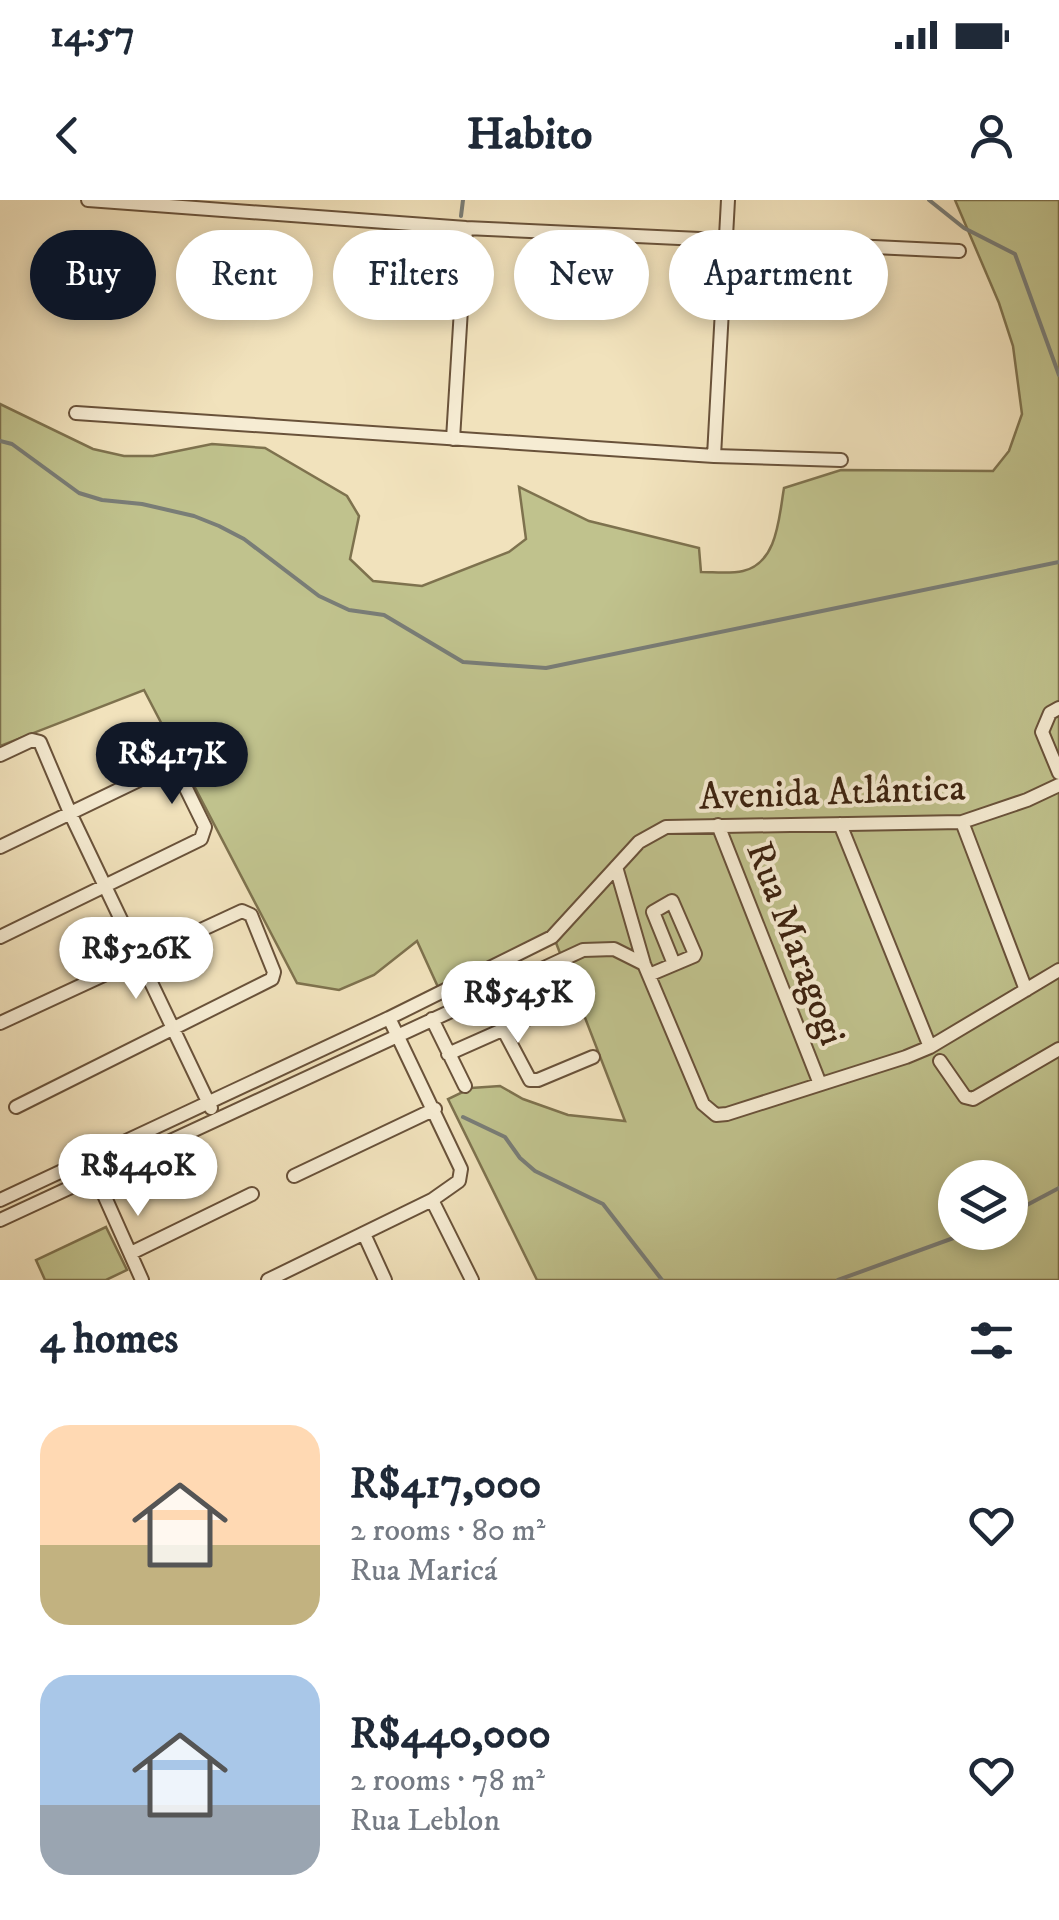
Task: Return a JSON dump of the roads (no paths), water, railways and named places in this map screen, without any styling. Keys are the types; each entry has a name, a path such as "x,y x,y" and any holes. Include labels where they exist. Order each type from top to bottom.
{"street":[{"path":"88,200 466,228 669,237"},
{"path":"726,230 728,200"},
{"path":"452,440 466,228"},
{"path":"888,247 959,250"},
{"path":"714,456 721,320"},
{"path":"76,413 452,440 841,460"},
{"path":"1059,708 1050,713 1042,732 1059,773"},
{"path":"0,755 32,740 40,742 218,1120"},
{"path":"0,847 172,766 206,827 201,839 0,937"},
{"name":"Avenida Atlântica","path":"0,1200 389,1018 552,936 651,833 681,825 962,822 1059,785"},
{"path":"962,822 1026,990"},
{"name":"Rua Maragogi","path":"718,824 820,1084"},
{"path":"840,824 930,1047"},
{"path":"616,867 646,969 703,1104 710,1112 727,1114 930,1047 1059,970"},
{"path":"0,1220 582,950 614,949 646,969 674,964 695,954 672,901 653,912 674,964"},
{"path":"0,1024 242,911 251,915 274,977 16,1107"},
{"path":"552,936 562,958"},
{"path":"448,1054 572,999"},
{"path":"268,1280 286,1276 432,1200 461,1176 434,1109 389,1018"},
{"path":"432,1019 465,1086"},
{"path":"503,1029 530,1080 593,1057"},
{"path":"940,1062 964,1097 973,1099 1059,1049"},
{"path":"294,1176 434,1109"},
{"path":"88,1158 142,1280"},
{"path":"131,1254 252,1194"},
{"path":"432,1200 472,1280"},
{"path":"364,1234 385,1280"}],"waterway":[{"path":"461,216 463,200"},
{"path":"929,200 964,228 1015,254 1059,375"},
{"path":"0,441 12,444 79,493 194,516 219,526 244,539 319,596 349,610 384,615 463,662 546,668 1059,562"},
{"path":"463,1117 505,1137 535,1171 603,1204 662,1280"},
{"path":"1028,1204 1059,1188"},
{"path":"838,1280 938,1244"}]}
